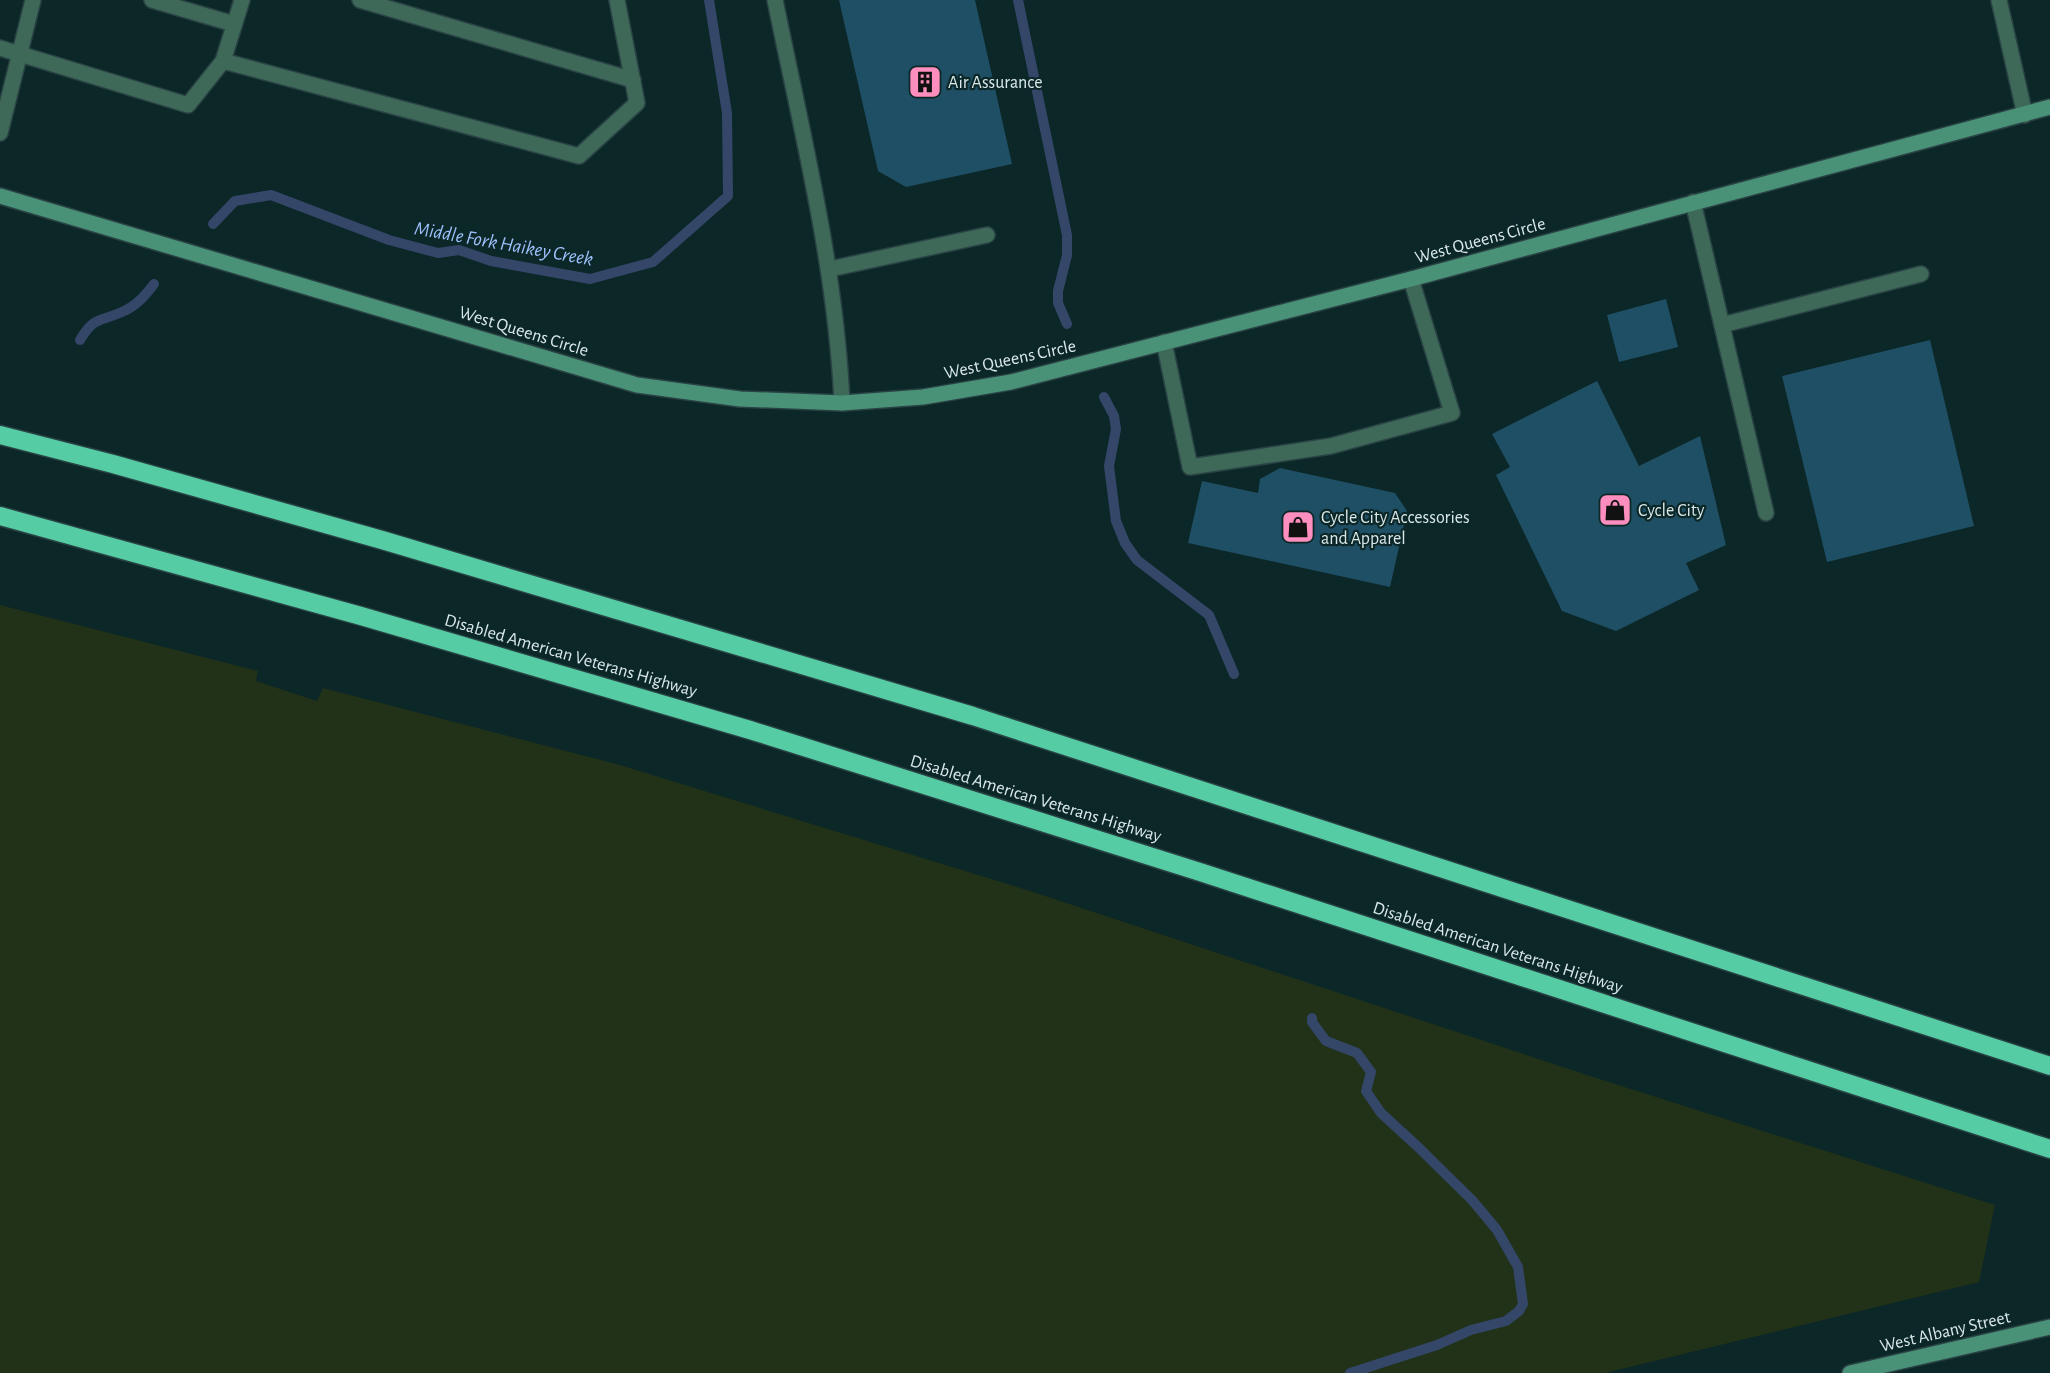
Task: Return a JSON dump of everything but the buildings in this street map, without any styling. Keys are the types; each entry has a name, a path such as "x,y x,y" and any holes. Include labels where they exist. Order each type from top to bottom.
{"highway":[{"path":"0,435 113,464 382,540 973,716 2050,1066"},
{"name":"Disabled American Veterans Highway","path":"0,516 361,616 750,730 1200,872 2050,1149"}],"street":[{"path":"0,133 33,0"},
{"path":"152,0 234,24"},
{"path":"0,48 188,105 224,61 242,0"},
{"path":"360,0 633,80"},
{"path":"224,61 579,156 637,103 617,0"},
{"path":"776,0 830,269 840,346 842,403"},
{"path":"1999,0 2025,116"},
{"name":"West Queens Circle","path":"0,196 637,385 740,399 842,403 923,397 1011,382 1412,279 1693,202 2025,116 2050,107"},
{"path":"1693,202 1766,513"},
{"path":"830,269 987,235"},
{"path":"1722,325 1921,274"},
{"path":"1164,342 1190,467 1331,446 1452,413 1412,279"},
{"name":"West Albany Street","path":"1850,1373 2050,1327"}],"green space":[{"path":"0,605 258,671 256,681 317,701 323,688 620,765 1030,891 1587,1075 1995,1205 1979,1282 1605,1373 0,1373"}],"waterway":[{"name":"Middle Fork Haikey Creek","path":"213,224 235,201 271,195 389,240 438,253 459,250 491,261 590,279 653,262 728,196 727,113 709,0"},
{"path":"1018,0 1067,235 1067,255 1058,291 1058,303 1067,324"},
{"name":"Middle Fork Haikey Creek","path":"80,340 94,323 132,307 154,284"},
{"path":"1104,397 1114,416 1116,429 1109,466 1116,521 1125,543 1137,560 1209,615 1234,674"},
{"path":"1312,1018 1312,1022 1326,1041 1357,1053 1371,1072 1366,1091 1381,1113 1472,1200 1497,1230 1518,1267 1523,1304 1519,1311 1506,1321 1471,1330 1437,1345 1350,1373"}],"place":[{"name":"Air Assurance","path":"925,82"},
{"name":"Cycle City","path":"1615,510"},
{"name":"Cycle City Accessories and Apparel","path":"1298,527"}]}
